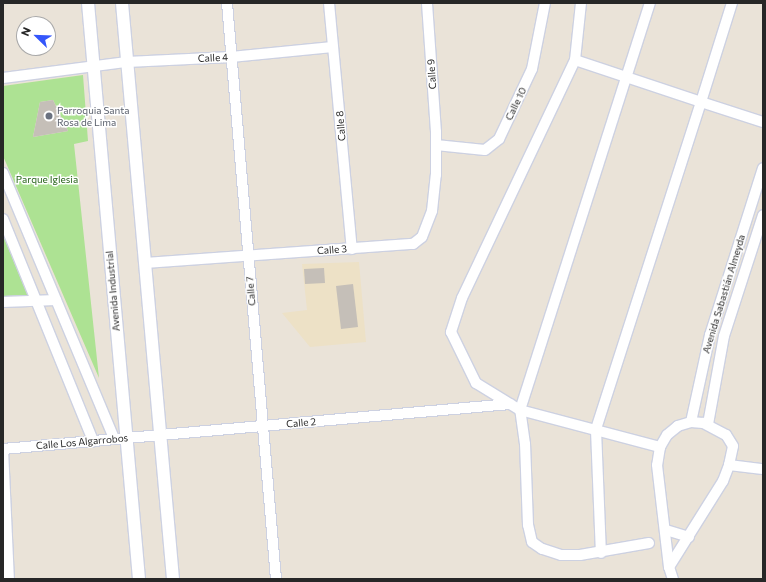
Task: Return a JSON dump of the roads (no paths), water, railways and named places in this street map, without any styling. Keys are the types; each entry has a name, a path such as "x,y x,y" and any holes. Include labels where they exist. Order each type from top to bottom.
{"street":[{"name":"Avenida Industrial","path":"88,3 139,579"},
{"path":"122,3 173,579"},
{"name":"Calle 7","path":"226,3 276,579"},
{"name":"Calle 8","path":"329,3 352,248"},
{"name":"Calle 9","path":"427,3 436,145"},
{"name":"Calle 10","path":"436,145 485,150 498,139 532,69 546,3"},
{"path":"581,3 575,60 462,298 451,332 476,383 520,410 660,447"},
{"path":"649,543 601,553 561,555 542,549 532,542 528,525 525,444 520,410 650,3"},
{"path":"601,553 596,430 732,3"},
{"name":"Calle 4","path":"3,78 127,62 231,57 334,47"},
{"path":"575,60 763,122"},
{"name":"Calle 3","path":"145,263 413,244 422,237 432,211 436,145"},
{"name":"Avenida Sabastián Almeyda","path":"691,422 710,334 763,168"},
{"path":"3,173 114,439"},
{"name":"Avenida Sabastián Almeyda","path":"708,424 724,336 763,215"},
{"path":"3,219 93,441"},
{"path":"3,302 56,300"},
{"name":"Calle 2","path":"160,435 510,404"},
{"path":"669,567 724,481 729,465 733,446 726,435 708,424 691,422 678,426 667,435 660,447 657,465 666,530 669,567 673,579"},
{"name":"Calle Los Algarrobos","path":"3,449 160,435"},
{"path":"3,449 6,556 9,579"},
{"path":"729,465 763,469"},
{"path":"666,530 689,537"}],"place":[{"name":"Parroquia Santa Rosa de Lima","path":"49,116"}],"park label":[{"name":"Parque Iglesia","path":"47,180"}]}
